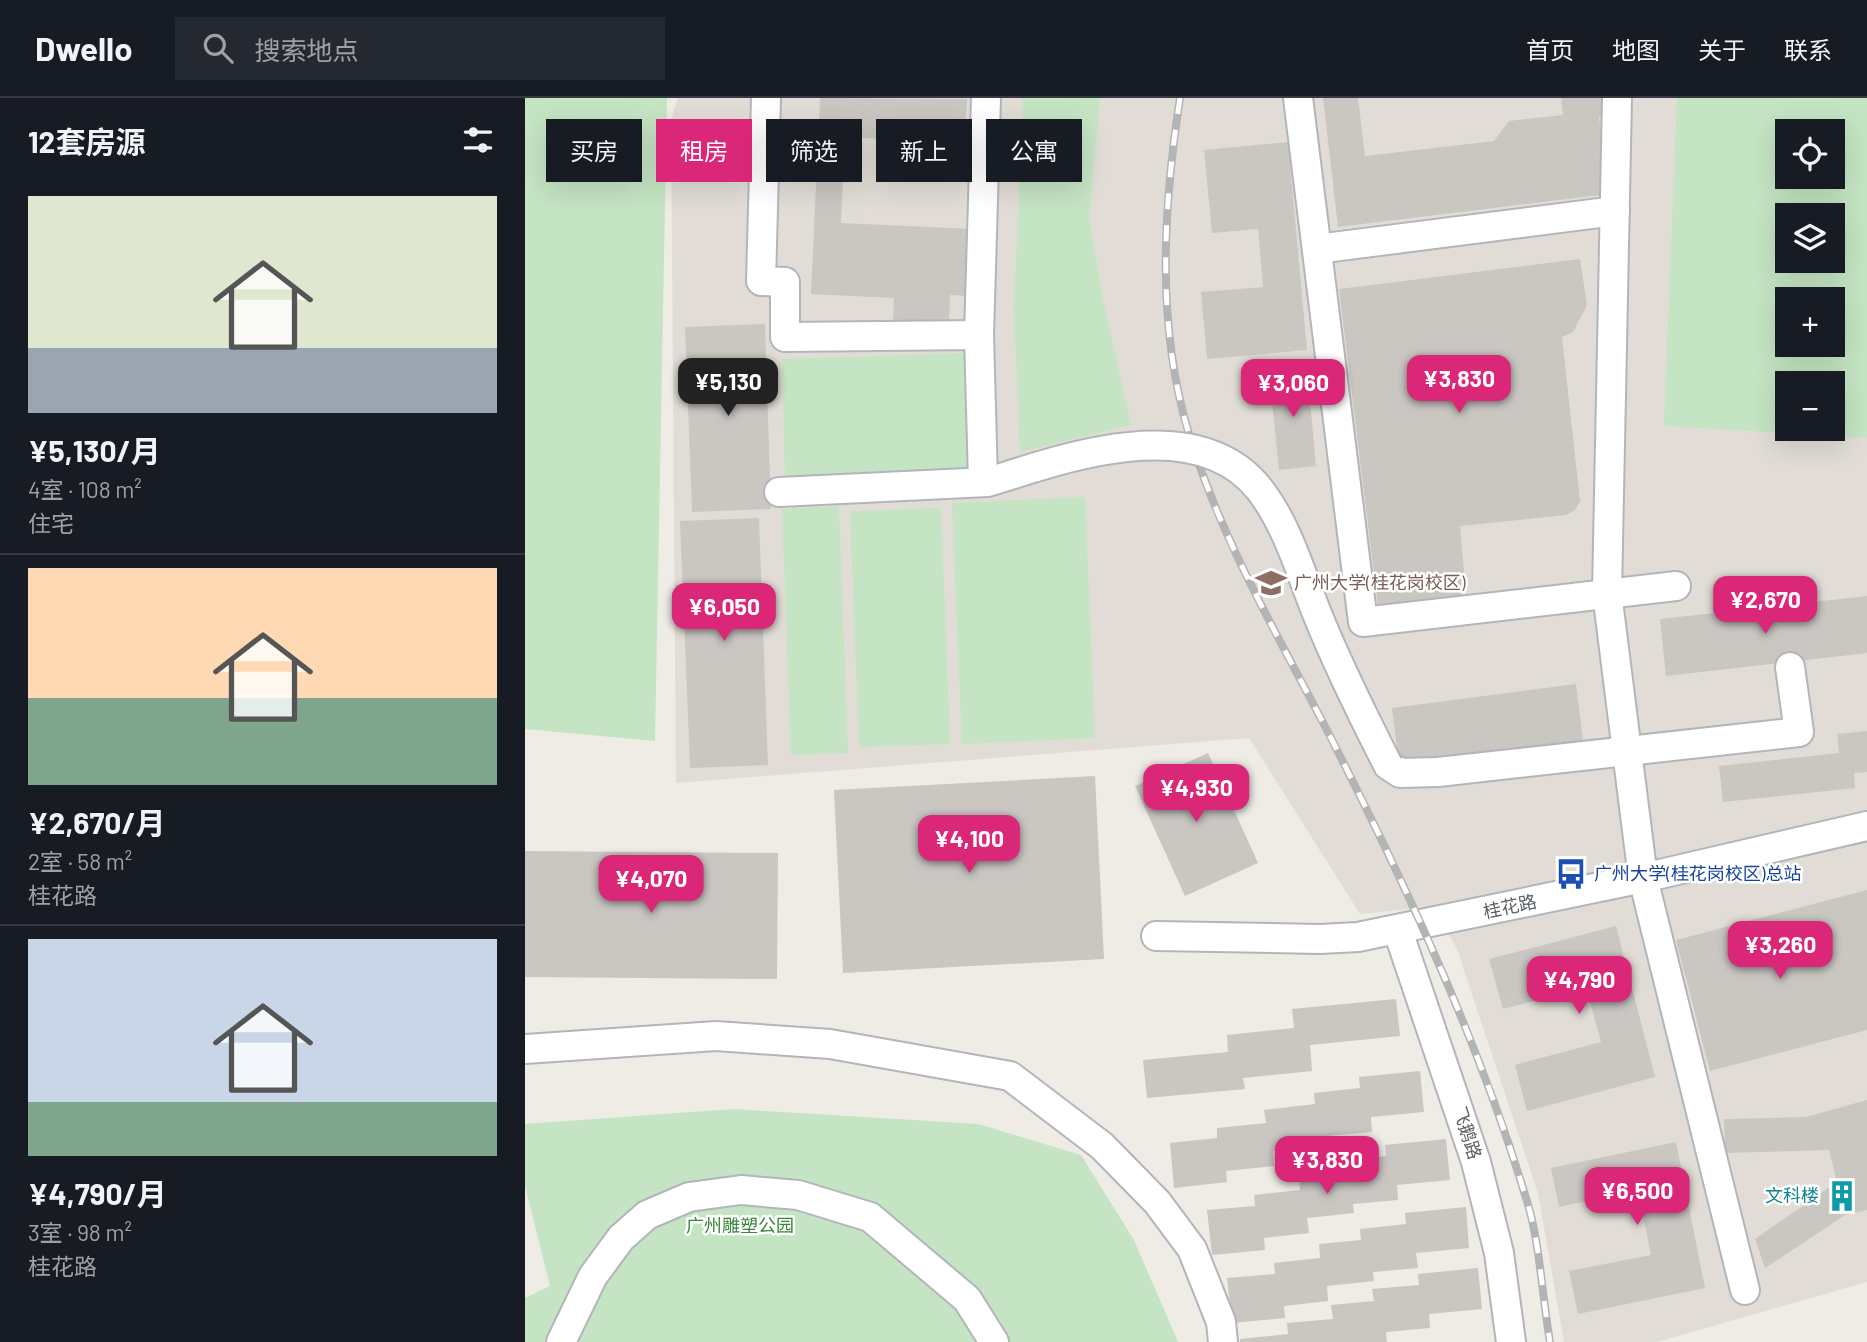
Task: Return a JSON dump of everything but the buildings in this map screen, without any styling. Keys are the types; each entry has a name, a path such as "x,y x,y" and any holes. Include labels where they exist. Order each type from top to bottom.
{"street":[{"path":"766,98 761,281 785,282 785,337 979,335"},
{"path":"983,482 979,335 986,98"},
{"path":"1298,98 1363,622 1676,586"},
{"path":"1617,98 1607,593 1643,878 1745,1290"},
{"path":"1317,249 1615,211"},
{"path":"779,492 983,482 1093,450 1153,444 1184,448 1227,462 1259,489 1281,525 1341,672 1388,765 1400,773 1438,772 1799,732 1790,667"},
{"name":"桂花路","path":"1156,936 1320,939 1398,930 1643,878 1867,826"},
{"name":"飞鹅路","path":"1398,930 1476,1162 1499,1253 1511,1342"},
{"path":"525,1049 716,1036 830,1044 1010,1076 1102,1146 1157,1202 1192,1250 1221,1322 1223,1342"},
{"path":"561,1342 593,1276 621,1238 647,1215 689,1197 741,1190 798,1195 870,1217 967,1299 994,1342"}],"shaded area":[{"name":"广州大学(桂花岗校区)","path":"678,98 1867,98 1867,1282 1657,1342 1564,1342 1538,1193 1457,949 1432,907 1360,914 1249,738 676,783 671,182 752,182 752,119 671,119"}],"green space":[{"path":"525,98 667,98 667,119 656,119 656,182 665,182 655,741 525,729"},
{"path":"1023,98 1100,98 1089,216 1104,305 1131,425 1020,452 1014,309 1019,182 1082,182 1082,119 1022,119"},
{"path":"1677,98 1867,98 1867,438 1845,437 1845,371 1775,371 1775,433 1664,426"},
{"path":"966,353 969,475 785,480 782,359"},
{"path":"1085,497 1095,738 962,744 952,503"},
{"path":"839,506 848,753 791,755 782,509"},
{"path":"941,508 950,744 859,747 850,511"},
{"name":"广州雕塑公园","path":"733,1109 978,1124 1081,1155 1134,1240 1178,1342 525,1342 525,1298 550,1286 525,1186 525,1124"}],"railway":[{"path":"1180,98 1167,224 1167,309 1178,393 1189,434 1202,474 1235,552 1387,852 1463,1022 1507,1139 1531,1215 1550,1342"}],"place":[{"name":"广州大学(桂花岗校区)","path":"1271,583"},
{"name":"广州大学(桂花岗校区)总站","path":"1571,874"},
{"name":"文科楼","path":"1842,1196"}]}
